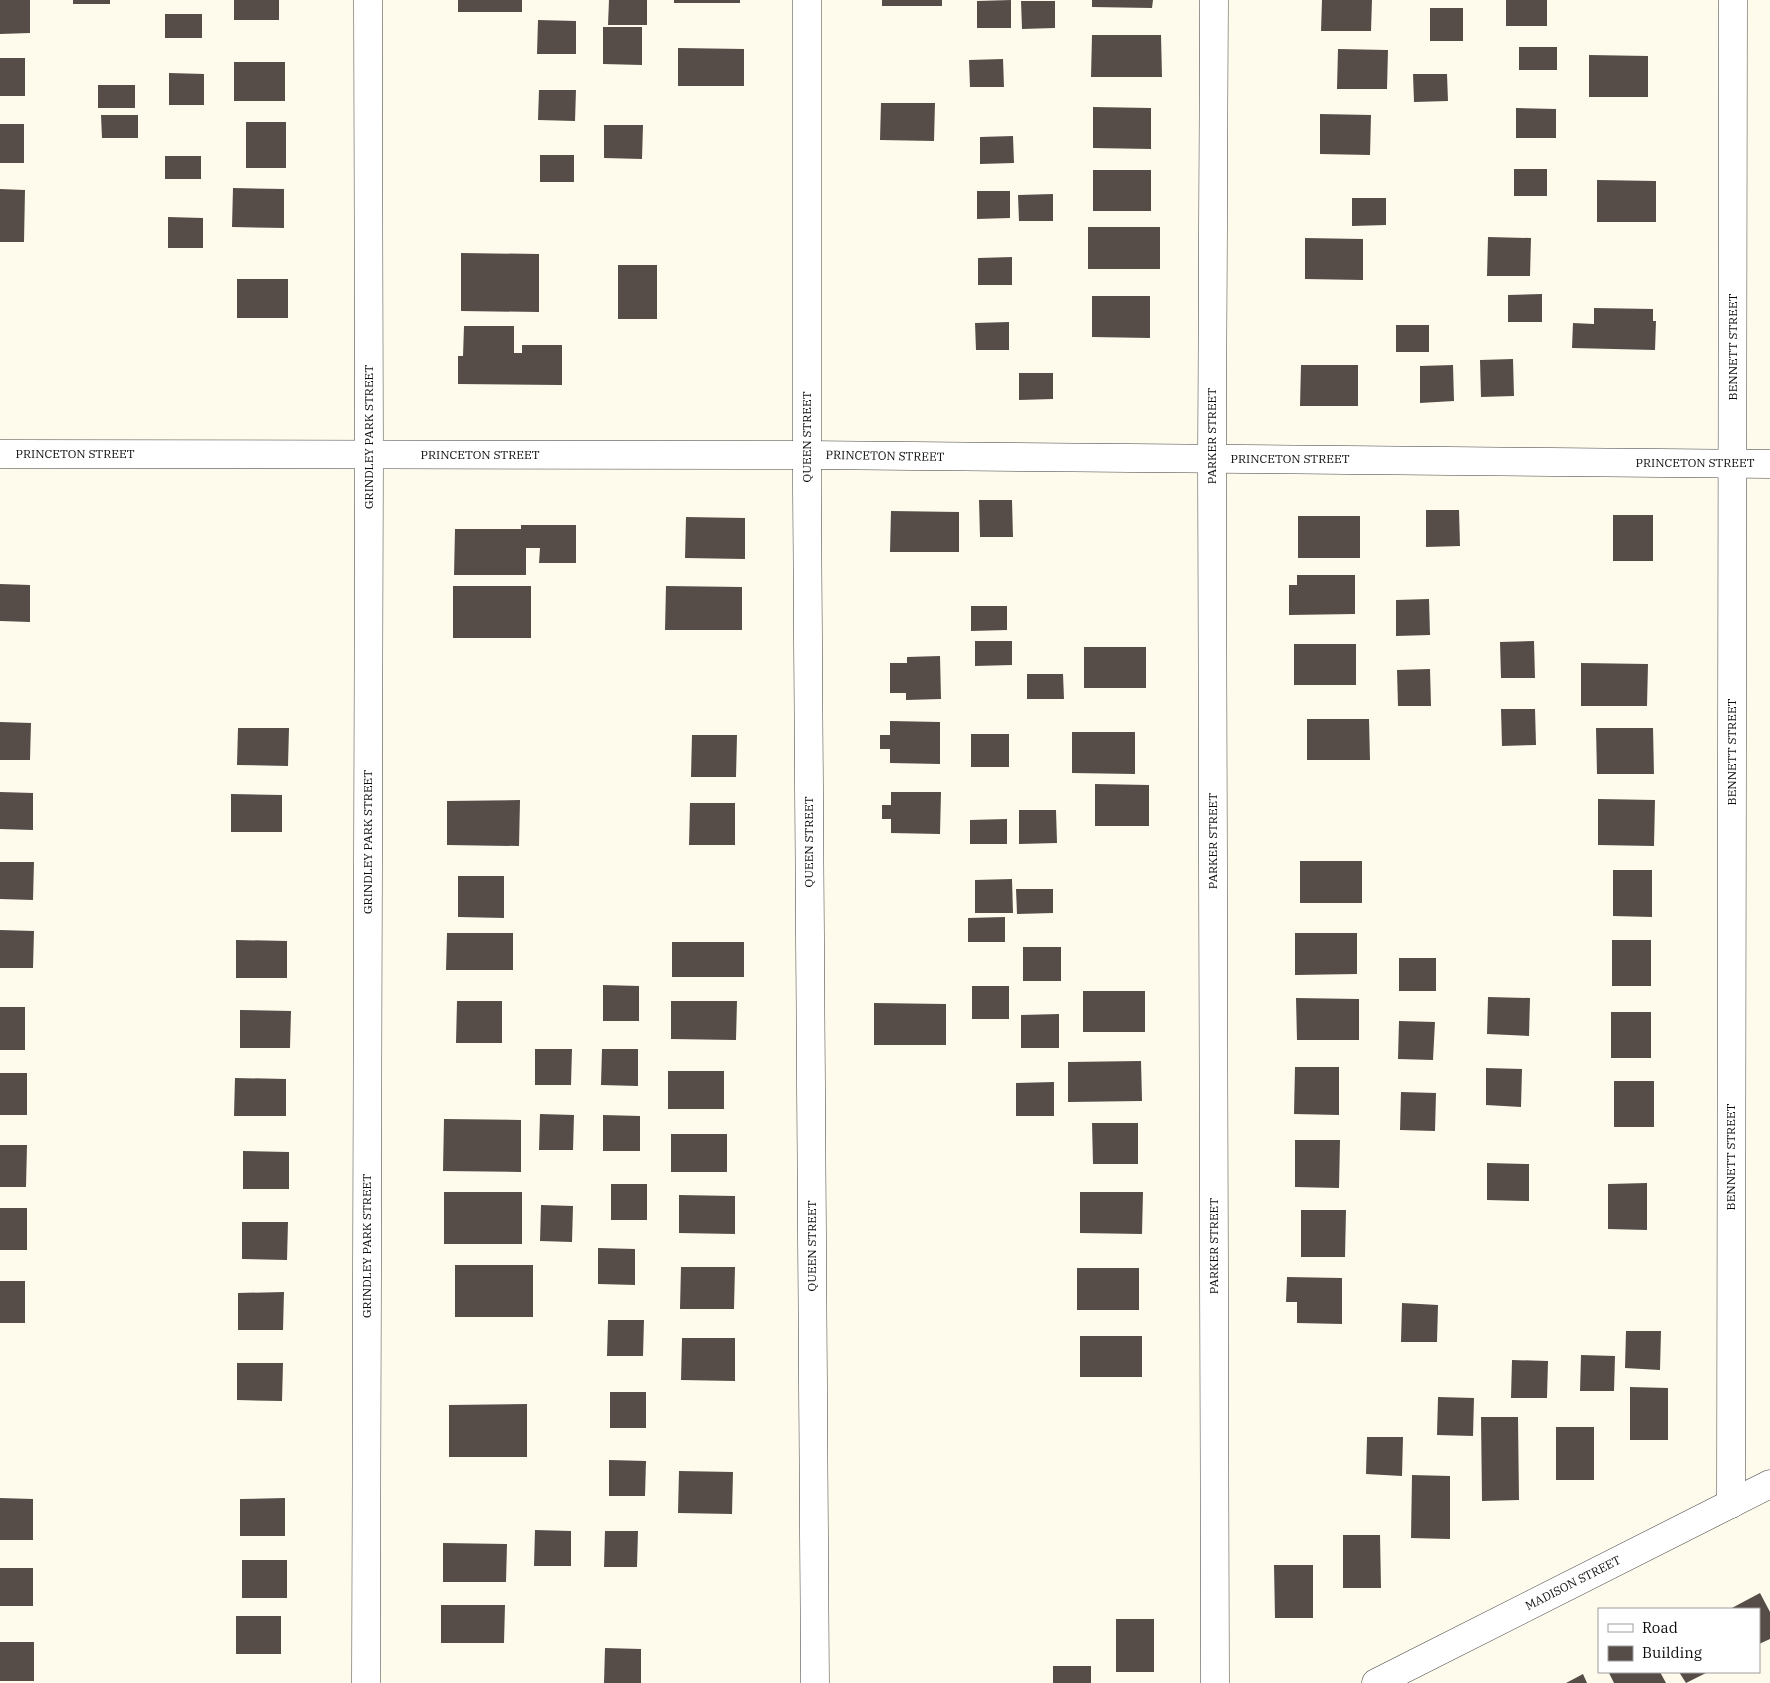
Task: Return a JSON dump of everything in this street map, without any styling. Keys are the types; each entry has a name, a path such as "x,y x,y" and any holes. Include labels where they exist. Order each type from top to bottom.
{"street":[{"name":"GRINDLEY PARK STREET","path":"366,1683 369,455 368,0"},
{"name":"QUEEN STREET","path":"807,0 807,455 815,1683"},
{"name":"PARKER STREET","path":"1214,0 1212,459 1215,1683"},
{"name":"BENNETT STREET","path":"1731,1504 1733,0"},
{"name":"PRINCETON STREET","path":"0,454 807,455 1770,464"},
{"name":"MADISON STREET","path":"1376,1683 1770,1484"}],"building":[{"path":"0,0 30,0 30,33 0,34"},
{"path":"73,0 110,0 110,4 73,4"},
{"path":"234,0 279,0 279,20 234,20"},
{"path":"458,0 522,0 522,12 458,12"},
{"path":"609,0 647,0 647,25 608,25"},
{"path":"674,0 740,0 740,3 674,3"},
{"path":"882,0 942,0 942,6 882,6"},
{"path":"1011,0 1011,28 977,28 977,1"},
{"path":"1092,0 1153,0 1152,8 1092,7"},
{"path":"1322,0 1372,0 1371,31 1321,31"},
{"path":"1506,0 1547,0 1547,26 1506,26"},
{"path":"1021,1 1055,1 1055,28 1022,29"},
{"path":"1430,8 1463,8 1463,41 1430,41"},
{"path":"165,14 202,14 202,38 165,38"},
{"path":"538,20 576,21 576,54 537,54"},
{"path":"603,27 642,27 642,65 603,64"},
{"path":"1092,35 1161,35 1162,77 1091,77"},
{"path":"1519,47 1557,47 1557,70 1519,70"},
{"path":"678,48 744,49 744,86 678,86"},
{"path":"1338,49 1388,50 1387,89 1337,89"},
{"path":"1589,55 1648,56 1648,97 1589,97"},
{"path":"0,58 25,58 25,96 0,96"},
{"path":"1003,59 1004,87 970,87 969,60"},
{"path":"234,62 285,62 285,101 234,101"},
{"path":"169,73 204,74 204,105 169,105"},
{"path":"1413,74 1447,74 1448,101 1414,102"},
{"path":"98,85 135,85 135,108 98,108"},
{"path":"539,90 576,90 575,121 538,120"},
{"path":"881,103 935,103 934,141 880,140"},
{"path":"1093,107 1151,108 1151,149 1093,148"},
{"path":"1516,108 1556,109 1556,138 1516,138"},
{"path":"1320,114 1371,115 1370,155 1320,154"},
{"path":"101,115 138,115 138,138 102,138"},
{"path":"246,122 286,122 286,168 246,168"},
{"path":"0,124 24,124 24,163 0,163"},
{"path":"604,125 643,125 642,159 604,158"},
{"path":"1013,136 1014,163 980,164 980,137"},
{"path":"540,155 574,155 574,182 540,182"},
{"path":"165,156 201,156 201,179 165,179"},
{"path":"1514,169 1547,169 1547,196 1514,196"},
{"path":"1093,170 1151,170 1151,211 1093,211"},
{"path":"1597,180 1656,181 1656,222 1597,222"},
{"path":"233,188 284,189 284,228 232,227"},
{"path":"0,189 25,190 24,242 0,242"},
{"path":"977,191 1010,191 1010,218 977,219"},
{"path":"1053,194 1053,221 1019,221 1018,195"},
{"path":"1352,198 1386,198 1386,225 1352,226"},
{"path":"168,217 203,218 203,248 168,248"},
{"path":"1088,227 1160,227 1160,269 1088,269"},
{"path":"1488,237 1531,238 1530,276 1487,276"},
{"path":"1305,238 1363,239 1363,280 1305,279"},
{"path":"461,253 539,254 539,312 461,311"},
{"path":"1012,257 1012,285 978,285 978,258"},
{"path":"618,265 657,265 657,319 618,319"},
{"path":"237,279 288,279 288,318 237,318"},
{"path":"1542,294 1542,322 1508,322 1508,295"},
{"path":"1092,296 1150,296 1150,338 1092,337"},
{"path":"1594,308 1653,309 1653,321 1656,321 1655,350 1572,348 1573,323 1594,324"},
{"path":"1009,322 1009,350 976,350 975,323"},
{"path":"1396,325 1429,325 1429,352 1396,352"},
{"path":"464,326 514,326 514,353 522,353 522,345 562,345 562,385 458,384 458,356 463,356"},
{"path":"1513,359 1514,396 1481,397 1480,360"},
{"path":"1301,365 1358,365 1358,406 1300,406"},
{"path":"1453,365 1454,401 1420,403 1420,366"},
{"path":"1019,373 1053,373 1053,399 1019,400"},
{"path":"979,500 1012,500 1013,537 980,537"},
{"path":"1426,510 1459,510 1460,546 1426,547"},
{"path":"891,511 959,512 959,552 890,552"},
{"path":"1613,515 1653,515 1653,561 1613,561"},
{"path":"1298,516 1360,516 1360,558 1298,558"},
{"path":"686,517 745,518 745,559 685,558"},
{"path":"521,525 576,525 576,563 539,563 540,548 526,548 526,575 454,575 455,529 521,529"},
{"path":"1297,575 1355,575 1355,614 1289,615 1289,585 1297,585"},
{"path":"0,584 30,585 30,622 0,621"},
{"path":"453,586 531,586 531,638 453,638"},
{"path":"666,586 742,587 742,630 665,630"},
{"path":"1429,599 1430,635 1396,636 1396,600"},
{"path":"971,606 1007,606 1007,630 971,631"},
{"path":"975,641 1012,641 1012,665 975,666"},
{"path":"1534,641 1535,678 1501,678 1500,642"},
{"path":"1294,644 1356,644 1356,685 1294,685"},
{"path":"1084,647 1146,647 1146,688 1084,688"},
{"path":"940,656 941,699 906,700 906,693 890,693 890,663 907,663 907,657"},
{"path":"1581,663 1648,664 1647,706 1581,706"},
{"path":"1430,669 1431,706 1398,706 1397,670"},
{"path":"1027,674 1063,674 1064,699 1027,699"},
{"path":"1501,709 1535,709 1536,745 1502,746"},
{"path":"1307,719 1369,719 1370,760 1307,760"},
{"path":"890,721 940,722 940,764 890,763 890,749 880,749 880,735 890,735"},
{"path":"0,722 31,723 30,760 0,760"},
{"path":"238,728 289,728 288,766 237,765"},
{"path":"1596,728 1653,728 1654,774 1597,774"},
{"path":"1072,732 1135,732 1135,774 1072,773"},
{"path":"971,734 1009,734 1009,767 971,767"},
{"path":"692,735 737,735 736,777 691,777"},
{"path":"1095,784 1149,785 1149,826 1095,826"},
{"path":"0,792 33,793 33,830 0,829"},
{"path":"891,792 941,792 940,834 891,833 891,819 882,819 882,805 891,805"},
{"path":"231,794 282,795 282,832 231,832"},
{"path":"1598,799 1655,800 1654,846 1598,845"},
{"path":"520,800 519,846 447,845 447,801"},
{"path":"690,803 735,803 735,845 689,845"},
{"path":"1019,810 1056,810 1057,843 1019,844"},
{"path":"1007,819 1007,844 970,844 970,820"},
{"path":"1300,861 1362,861 1362,903 1300,903"},
{"path":"0,862 34,862 33,900 0,899"},
{"path":"1613,870 1652,870 1652,917 1613,916"},
{"path":"458,876 504,876 504,918 458,917"},
{"path":"1012,879 1013,913 975,913 975,880"},
{"path":"1016,889 1053,889 1053,913 1017,914"},
{"path":"1005,917 1005,942 968,942 968,918"},
{"path":"0,930 34,931 33,968 0,968"},
{"path":"447,933 513,933 513,970 446,970"},
{"path":"1295,933 1357,933 1357,974 1295,975"},
{"path":"236,940 287,941 287,978 236,978"},
{"path":"1612,940 1651,940 1651,986 1612,986"},
{"path":"672,942 744,942 744,977 672,977"},
{"path":"1023,947 1061,947 1061,981 1023,981"},
{"path":"1399,958 1436,958 1436,991 1399,991"},
{"path":"603,985 639,986 639,1021 603,1021"},
{"path":"972,986 1009,986 1009,1019 972,1019"},
{"path":"1083,991 1145,991 1145,1032 1083,1032"},
{"path":"1488,997 1530,998 1529,1036 1487,1034"},
{"path":"1296,998 1359,999 1359,1040 1297,1040"},
{"path":"457,1001 502,1001 502,1043 456,1043"},
{"path":"671,1001 737,1001 736,1040 671,1039"},
{"path":"874,1003 946,1004 946,1045 874,1045"},
{"path":"0,1007 25,1007 25,1050 0,1050"},
{"path":"240,1010 291,1011 290,1048 240,1048"},
{"path":"1611,1012 1651,1012 1651,1058 1611,1058"},
{"path":"1059,1014 1059,1048 1021,1048 1021,1015"},
{"path":"1399,1021 1435,1022 1433,1060 1398,1059"},
{"path":"535,1049 572,1049 571,1085 535,1085"},
{"path":"602,1049 638,1049 638,1086 601,1085"},
{"path":"1141,1061 1142,1101 1068,1102 1068,1062"},
{"path":"1295,1067 1339,1067 1339,1115 1294,1114"},
{"path":"1486,1068 1522,1069 1521,1107 1486,1105"},
{"path":"668,1071 724,1071 724,1109 668,1109"},
{"path":"0,1073 27,1073 27,1115 0,1115"},
{"path":"235,1078 286,1079 286,1116 234,1116"},
{"path":"1614,1081 1654,1081 1654,1127 1614,1127"},
{"path":"1054,1082 1054,1116 1016,1116 1016,1083"},
{"path":"1401,1092 1436,1093 1435,1131 1400,1130"},
{"path":"540,1114 574,1115 573,1150 539,1150"},
{"path":"603,1115 640,1116 640,1151 603,1151"},
{"path":"444,1119 521,1120 521,1172 443,1171"},
{"path":"1092,1123 1138,1123 1138,1164 1093,1164"},
{"path":"671,1134 727,1134 727,1172 671,1172"},
{"path":"1295,1140 1340,1140 1339,1188 1295,1187"},
{"path":"0,1145 27,1145 26,1187 0,1187"},
{"path":"243,1151 289,1152 289,1189 243,1189"},
{"path":"1487,1163 1529,1164 1529,1201 1487,1200"},
{"path":"1647,1183 1647,1230 1608,1229 1608,1184"},
{"path":"611,1184 647,1184 647,1220 611,1220"},
{"path":"444,1192 522,1192 522,1244 444,1244"},
{"path":"1080,1192 1143,1192 1142,1234 1080,1233"},
{"path":"679,1195 735,1196 735,1234 679,1233"},
{"path":"541,1205 573,1206 572,1242 540,1241"},
{"path":"0,1208 27,1208 27,1250 0,1250"},
{"path":"1301,1210 1346,1210 1345,1257 1301,1257"},
{"path":"242,1222 288,1222 287,1260 242,1259"},
{"path":"598,1248 635,1249 635,1285 598,1284"},
{"path":"455,1265 533,1265 533,1317 455,1317"},
{"path":"681,1267 735,1267 734,1309 680,1309"},
{"path":"1077,1268 1139,1268 1139,1310 1077,1310"},
{"path":"1287,1277 1342,1278 1342,1324 1297,1323 1297,1302 1286,1302"},
{"path":"0,1281 25,1281 25,1323 0,1323"},
{"path":"284,1292 283,1330 238,1330 238,1293"},
{"path":"1402,1303 1438,1305 1437,1342 1401,1342"},
{"path":"608,1320 644,1320 643,1356 607,1356"},
{"path":"1626,1331 1661,1331 1660,1370 1625,1368"},
{"path":"1080,1336 1142,1336 1142,1377 1080,1377"},
{"path":"682,1338 735,1338 735,1381 681,1380"},
{"path":"1581,1355 1615,1356 1614,1391 1580,1391"},
{"path":"1512,1360 1548,1361 1547,1398 1511,1398"},
{"path":"237,1363 283,1363 282,1401 237,1400"},
{"path":"1630,1387 1668,1388 1668,1440 1630,1440"},
{"path":"610,1392 646,1392 646,1428 610,1428"},
{"path":"1438,1397 1474,1398 1473,1436 1437,1435"},
{"path":"527,1404 527,1457 449,1457 449,1405"},
{"path":"1481,1417 1518,1417 1519,1500 1482,1501"},
{"path":"1556,1427 1594,1427 1594,1480 1556,1480"},
{"path":"1367,1437 1403,1437 1402,1476 1366,1474"},
{"path":"609,1460 646,1461 645,1496 609,1496"},
{"path":"679,1471 733,1472 732,1514 678,1513"},
{"path":"1412,1475 1450,1476 1450,1539 1411,1538"},
{"path":"0,1498 33,1499 33,1540 0,1540"},
{"path":"285,1498 285,1536 240,1536 240,1499"},
{"path":"535,1530 571,1531 571,1566 534,1566"},
{"path":"605,1531 638,1531 637,1567 604,1567"},
{"path":"1343,1535 1380,1535 1381,1588 1343,1588"},
{"path":"443,1543 507,1544 506,1582 443,1582"},
{"path":"242,1560 287,1560 287,1598 242,1598"},
{"path":"1274,1565 1313,1565 1313,1618 1275,1618"},
{"path":"0,1568 33,1568 33,1606 0,1606"},
{"path":"1760,1593 1770,1612 1770,1639 1760,1644 1760,1608 1732,1608"},
{"path":"441,1605 505,1605 504,1643 441,1643"},
{"path":"236,1616 281,1616 281,1654 236,1654"},
{"path":"1116,1619 1154,1619 1154,1672 1116,1672"},
{"path":"0,1642 34,1642 34,1681 0,1681"},
{"path":"605,1648 641,1649 641,1683 604,1683"},
{"path":"1053,1666 1091,1666 1091,1683 1053,1683"},
{"path":"1609,1673 1661,1673 1666,1683 1614,1683"},
{"path":"1680,1673 1706,1673 1686,1683"},
{"path":"1583,1674 1587,1683 1566,1683"}]}
